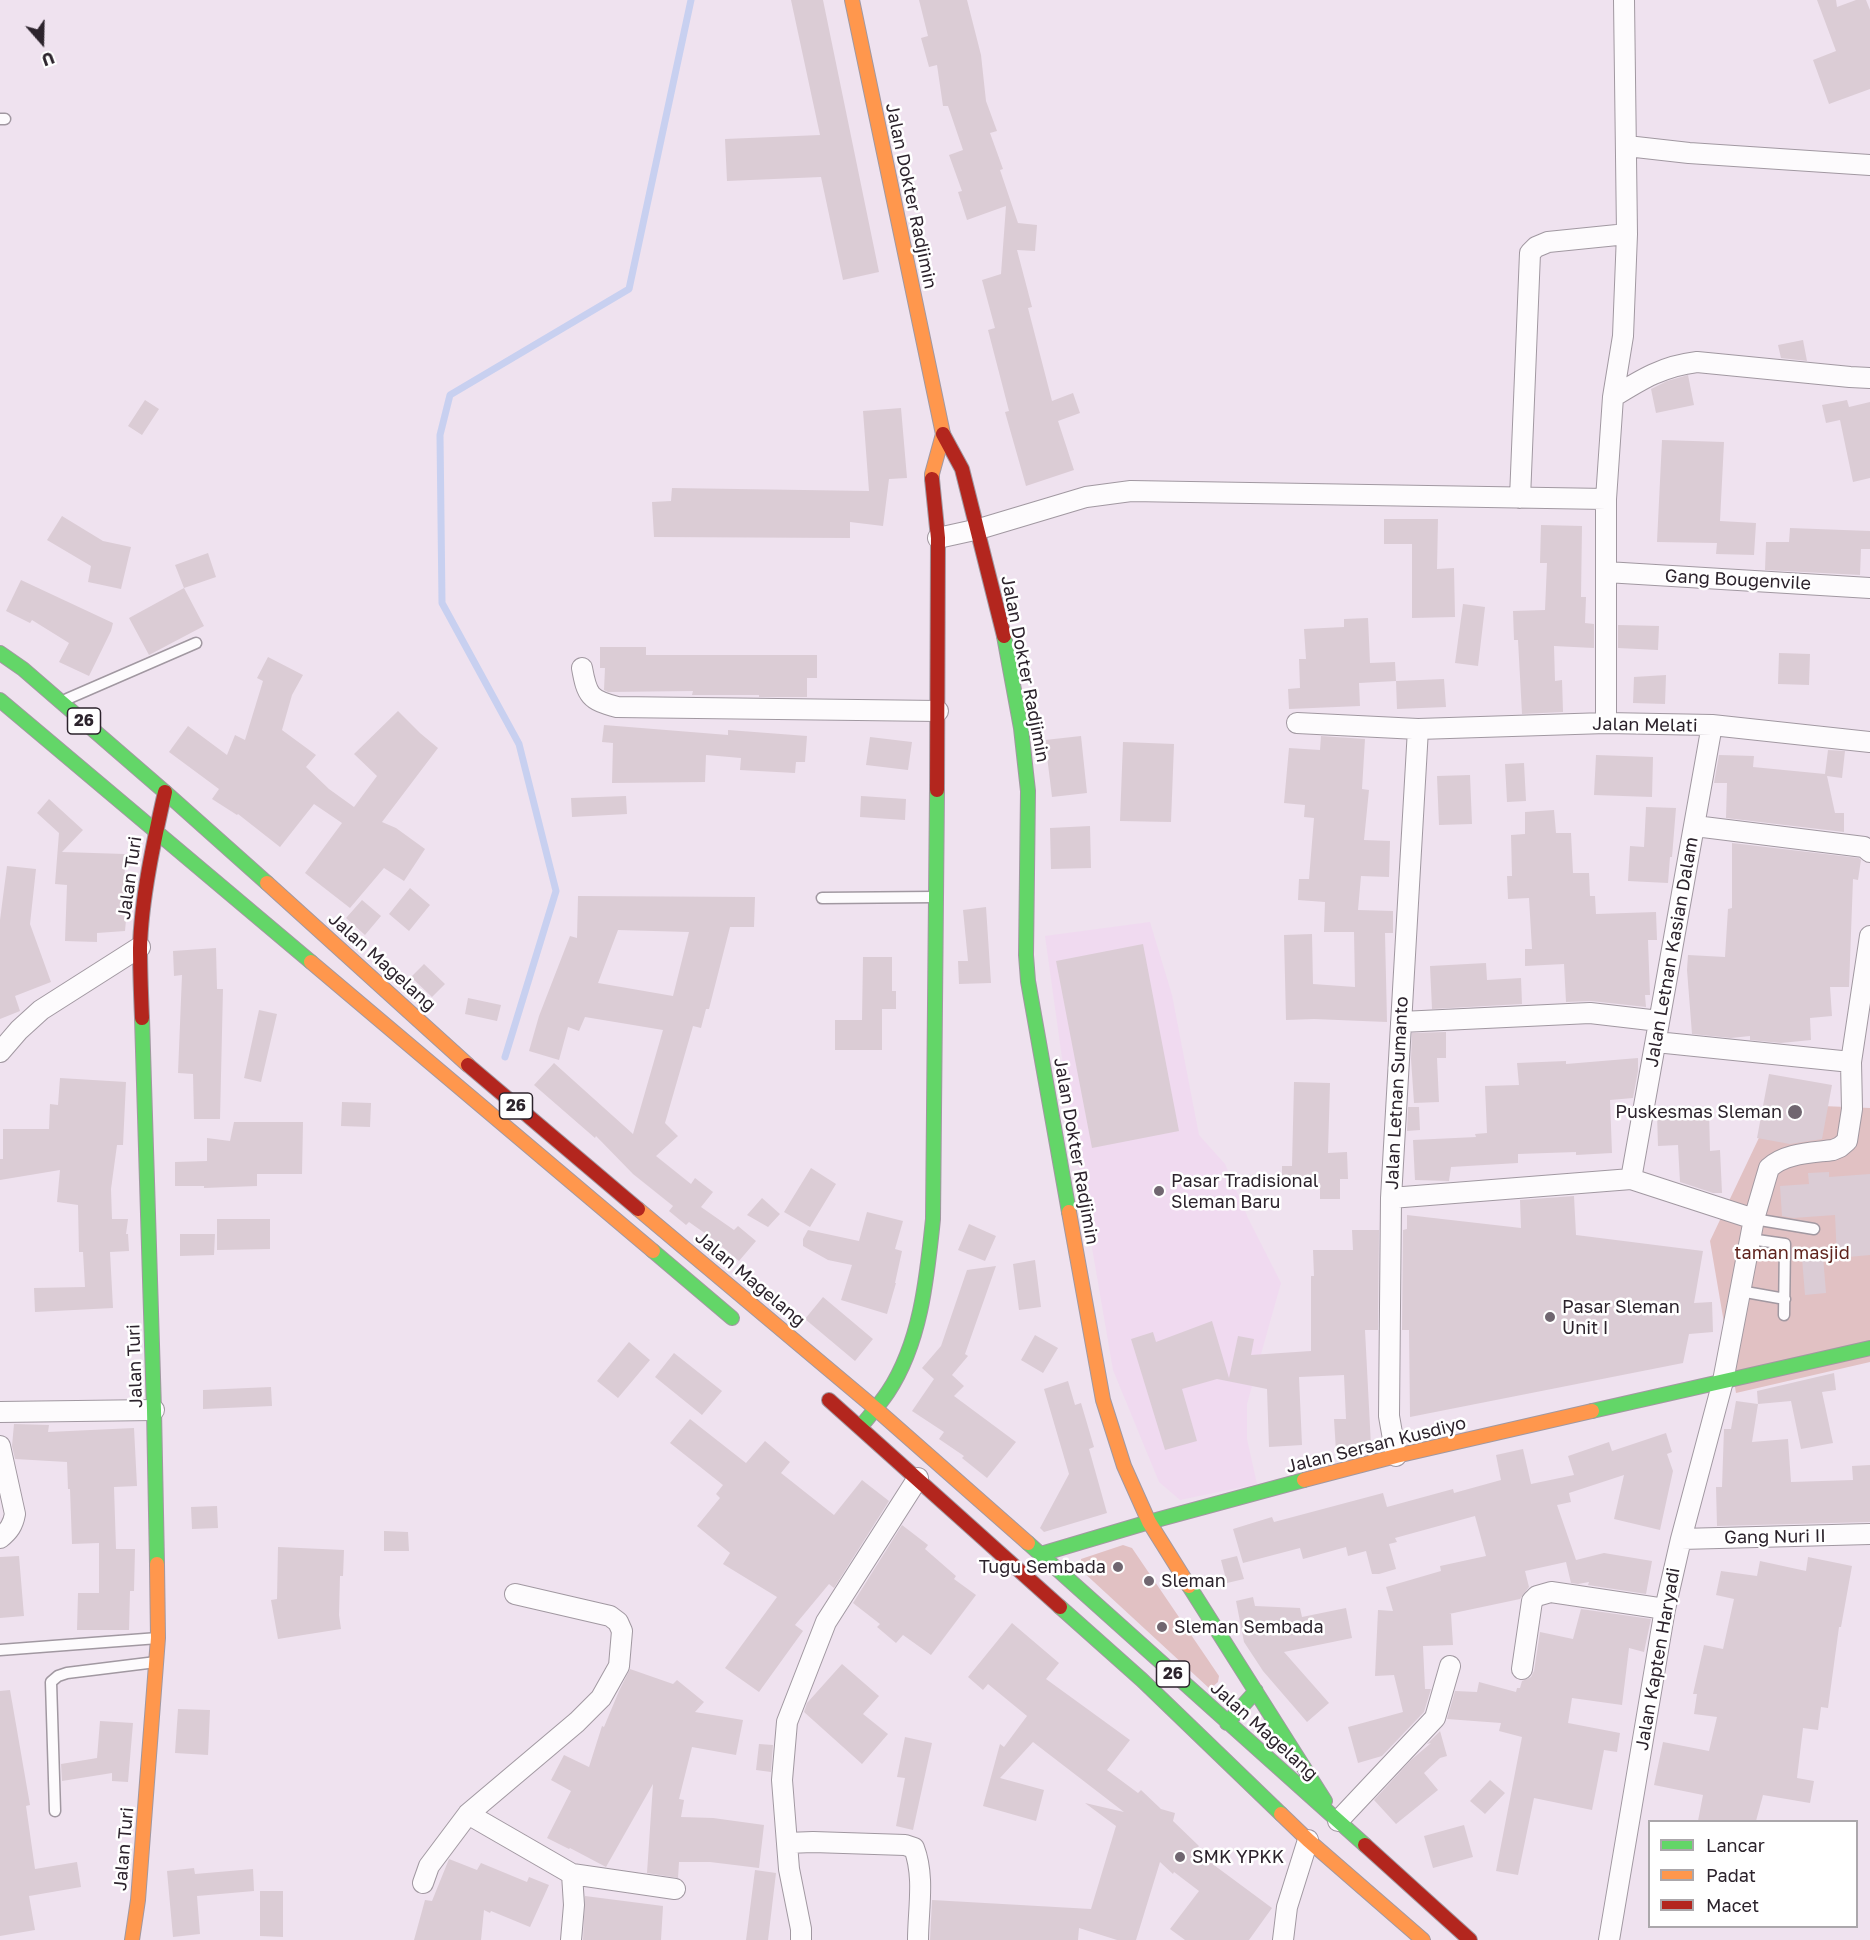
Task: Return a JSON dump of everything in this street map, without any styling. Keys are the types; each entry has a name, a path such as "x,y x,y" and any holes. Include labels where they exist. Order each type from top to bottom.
{"main road":[{"name":"Jalan Dokter Radjimin","path":"852,0 943,434 962,468 1006,644 1025,756 1028,811 1026,955 1031,1005 1103,1400 1124,1466 1149,1522 1338,1821"},
{"name":"Jalan Dokter Radjimin","path":"861,1426 889,1390 907,1351 917,1319 930,1253 934,1186 938,711 938,538 932,474 943,434"},
{"name":"Jalan Magelang","path":"0,653 23,669 165,792 501,1094 876,1409 1041,1554 1470,1940"},
{"name":"26","path":"0,700 742,1326"},
{"name":"Jalan Turi","path":"132,1940 138,1900 158,1638 154,1410 140,946 146,885 155,831 165,792"},
{"name":"Jalan Sersan Kusdiyo","path":"1041,1554 1149,1522 1396,1456 1870,1348"},
{"name":"26","path":"815,1388 861,1426 1142,1680 1308,1840 1423,1940"},
{"path":"1227,1723 1256,1691"}],"street":[{"path":"1606,723 1606,499 1613,397 1623,336 1628,234 1624,0"},
{"path":"1626,146 1689,153 1870,165"},
{"path":"1520,498 1530,254 1536,247 1548,242 1628,234"},
{"path":"1613,397 1659,371 1677,364 1697,362 1870,378"},
{"path":"938,538 979,529 1086,496 1131,491 1606,499"},
{"name":"Gang Bougenvile","path":"1606,572 1870,588"},
{"path":"582,668 586,689 599,702 617,707 938,711"},
{"name":"Jalan Melati","path":"1298,723 1419,729 1606,723 1712,725 1870,742"},
{"name":"Jalan Letnan Kasian Dalam","path":"1631,1179 1712,725"},
{"name":"Jalan Letnan Sumanto","path":"1396,1456 1389,1416 1391,1198 1419,729"},
{"path":"1695,826 1864,847 1870,852"},
{"path":"1861,1111 1851,1062 1870,936"},
{"path":"0,1052 40,1010 140,946"},
{"path":"1401,1022 1590,1013 1659,1021"},
{"path":"1656,1042 1851,1062"},
{"name":"Jalan Kapten Haryadi","path":"1609,1940 1665,1609 1681,1539 1724,1381 1754,1219 1769,1168 1783,1158 1840,1148 1861,1111"},
{"path":"1391,1198 1631,1179 1754,1219"},
{"path":"0,1412 154,1410"},
{"path":"0,1446 15,1514 7,1533 0,1538"},
{"path":"801,1940 801,1929 789,1869 782,1780 787,1722 826,1622 918,1478"},
{"name":"Gang Nuri II","path":"1681,1539 1870,1534"},
{"path":"1522,1669 1532,1601 1537,1596 1551,1592 1665,1609"},
{"path":"423,1883 429,1866 468,1814 577,1722 601,1698 620,1666 622,1631 618,1622 610,1616 515,1594"},
{"path":"1338,1821 1435,1718 1450,1666"},
{"path":"468,1814 572,1875 675,1889"},
{"path":"1283,1940 1287,1907 1308,1840"},
{"path":"787,1843 905,1845 914,1848 921,1877 918,1940"},
{"path":"571,1940 574,1905 572,1875"}],"lane":[{"path":"61,702 196,643"},
{"path":"822,898 935,897"},
{"path":"1754,1219 1814,1229"},
{"path":"1750,1239 1785,1244 1784,1315"},
{"path":"1740,1291 1785,1299"},
{"path":"0,1650 158,1638"},
{"path":"55,1811 51,1682 58,1676 68,1673 157,1662"}],"shaded area":[{"name":"Pasar Tradisional Sleman Baru","path":"1150,922 1172,995 1199,1135 1225,1164 1248,1218 1281,1283 1247,1404 1247,1439 1257,1484 1180,1500 1159,1482 1113,1370 1073,1137 1045,936"}],"green space":[{"name":"taman masjid","path":"1775,1104 1870,1108 1870,1362 1736,1393 1710,1241"},
{"path":"1123,1545 1132,1548 1219,1676 1218,1682 1210,1689 1081,1570 1081,1559"}],"building":[{"path":"791,0 823,0 879,272 843,280 821,177 727,181 725,139 820,135"},
{"path":"919,0 967,0 981,55 986,101 997,131 990,133 1003,169 1000,170 1018,223 1037,225 1035,251 1017,250 1032,307 1028,308 1052,401 1073,393 1080,413 1058,421 1074,470 1026,486 1005,412 1009,411 988,330 995,328 982,280 1001,274 1006,206 967,220 958,192 962,191 949,155 963,150 948,106 943,106 937,65 929,67 921,38 928,36"},
{"path":"1817,0 1836,0 1837,7 1856,0 1866,0 1870,10 1870,89 1829,104 1813,60 1836,51"},
{"path":"1803,340 1807,361 1781,358 1778,345"},
{"path":"1688,375 1694,405 1656,413 1651,389 1667,381"},
{"path":"145,400 159,409 142,435 128,426"},
{"path":"1847,400 1849,407 1870,402 1870,478 1853,482 1840,420 1826,423 1822,405"},
{"path":"901,408 907,478 889,479 883,526 850,522 850,538 654,537 652,502 671,501 672,488 869,491 863,411"},
{"path":"1662,440 1724,442 1720,521 1756,523 1754,555 1716,554 1717,543 1657,542"},
{"path":"62,516 103,541 131,547 121,589 88,582 91,566 47,540"},
{"path":"1384,519 1438,519 1437,569 1454,568 1455,617 1412,618 1412,544 1384,544"},
{"path":"1541,525 1582,526 1581,597 1586,597 1585,623 1594,624 1594,648 1554,646 1555,681 1562,680 1563,712 1522,714 1518,640 1514,640 1513,611 1545,610 1547,563 1540,563"},
{"path":"1790,528 1870,531 1870,549 1861,549 1860,575 1765,570 1766,542 1789,542"},
{"path":"208,553 216,577 184,588 175,565"},
{"path":"21,580 113,623 89,676 59,662 69,643 32,620 30,623 6,611"},
{"path":"184,588 204,626 149,655 129,618"},
{"path":"1463,604 1485,607 1478,666 1455,663"},
{"path":"1368,618 1370,663 1395,662 1396,681 1359,683 1360,706 1289,709 1288,689 1300,688 1299,659 1306,659 1304,629 1344,627 1344,619"},
{"path":"1618,625 1659,626 1658,650 1618,648"},
{"path":"600,647 646,647 646,655 817,655 817,678 807,678 807,697 692,695 693,691 608,692 604,690 605,668 600,668"},
{"path":"1779,653 1810,654 1809,685 1778,684"},
{"path":"268,657 303,675 292,695 282,730 316,755 306,767 329,789 354,807 377,776 354,754 398,711 438,748 382,822 396,828 425,849 404,881 384,868 350,908 305,873 342,823 314,804 280,847 238,814 212,799 219,789 169,752 188,726 227,755 235,735 245,740 263,681 257,678"},
{"path":"1666,675 1665,704 1633,703 1634,677"},
{"path":"1444,679 1446,707 1397,709 1396,681"},
{"path":"604,725 728,735 728,730 807,736 805,762 796,762 795,773 740,770 741,758 706,755 705,782 612,783 613,743 602,742"},
{"path":"1081,736 1087,793 1052,797 1045,740"},
{"path":"1321,736 1365,739 1362,789 1369,790 1364,840 1390,841 1389,877 1361,876 1358,910 1393,911 1393,933 1385,933 1387,1022 1286,1020 1284,935 1312,934 1313,984 1355,987 1354,932 1324,932 1325,902 1298,900 1299,879 1309,879 1314,818 1304,817 1305,805 1284,803 1289,748 1320,750"},
{"path":"870,737 912,742 908,770 866,765"},
{"path":"1123,742 1174,744 1171,822 1120,821"},
{"path":"1828,750 1845,751 1842,778 1827,776 1835,813 1844,813 1844,832 1726,818 1727,783 1714,783 1719,755 1754,756 1753,767 1825,774"},
{"path":"1596,755 1653,757 1652,797 1594,795"},
{"path":"1524,763 1526,801 1507,802 1505,764"},
{"path":"1470,775 1472,824 1439,825 1437,776"},
{"path":"626,796 627,814 572,817 571,798"},
{"path":"861,796 906,799 905,820 860,817"},
{"path":"49,799 83,830 62,852 125,854 124,909 127,909 125,931 97,933 97,942 65,941 67,885 55,884 59,833 37,813"},
{"path":"1646,807 1676,808 1668,883 1628,881 1630,846 1644,847"},
{"path":"1554,810 1556,833 1571,833 1573,873 1589,873 1590,896 1595,896 1596,914 1656,912 1657,940 1648,940 1650,995 1645,995 1646,1007 1591,1001 1566,1002 1564,964 1525,966 1525,949 1532,949 1529,898 1508,899 1507,876 1512,876 1511,835 1525,834 1525,812"},
{"path":"1090,826 1091,868 1051,869 1050,828"},
{"path":"1732,843 1861,860 1858,880 1853,879 1849,987 1830,987 1832,1016 1810,1018 1811,1040 1781,1043 1750,1040 1750,1036 1731,1038 1692,1034 1688,955 1725,957 1728,909 1732,908"},
{"path":"7,866 36,869 30,924 51,982 15,996 20,1011 0,1019 0,920"},
{"path":"410,888 430,905 409,931 389,914"},
{"path":"578,896 755,897 754,927 730,927 709,1009 706,1009 701,1028 693,1026 665,1123 678,1136 656,1156 691,1184 695,1178 713,1192 701,1207 734,1230 738,1226 756,1241 739,1261 713,1239 689,1222 686,1225 669,1211 673,1206 633,1174 596,1136 595,1138 534,1085 554,1063 633,1134 663,1030 585,1017 579,1031 568,1027 559,1060 529,1051 539,1016 570,936 577,938","holes":["618,930 689,932 673,996 598,983"]},
{"path":"362,900 381,916 365,935 346,918"},
{"path":"986,907 991,983 959,984 958,961 968,961 963,910"},
{"path":"1143,944 1179,1131 1092,1148 1056,961"},
{"path":"216,948 217,989 223,989 220,1119 194,1119 193,1074 178,1073 182,975 174,976 173,951"},
{"path":"863,957 892,957 892,991 896,991 896,1009 882,1009 882,1050 835,1050 835,1020 862,1020"},
{"path":"1486,963 1487,980 1521,978 1522,1004 1432,1009 1430,966"},
{"path":"424,964 445,984 432,997 411,977"},
{"path":"468,998 501,1005 497,1021 465,1014"},
{"path":"259,1010 277,1014 261,1082 244,1078"},
{"path":"1446,1032 1446,1058 1437,1058 1439,1102 1414,1103 1412,1033"},
{"path":"1638,1058 1633,1098 1610,1100 1612,1153 1518,1154 1518,1163 1451,1167 1449,1181 1415,1180 1413,1140 1476,1137 1475,1134 1487,1133 1485,1086 1519,1085 1517,1063 1566,1061 1566,1064"},
{"name":"Puskesmas Sleman","path":"1769,1074 1832,1085 1822,1139 1790,1144 1757,1138"},
{"path":"60,1078 126,1082 123,1145 117,1145 111,1189 112,1219 128,1219 126,1234 128,1234 129,1251 110,1252 113,1308 35,1312 34,1288 85,1287 83,1252 79,1252 78,1205 57,1202 60,1170 0,1180 3,1129 49,1129 50,1104 58,1105"},
{"path":"1294,1082 1330,1083 1328,1153 1347,1152 1348,1179 1340,1179 1340,1199 1320,1199 1320,1183 1282,1183 1282,1166 1292,1166"},
{"path":"342,1102 371,1103 370,1127 341,1126"},
{"path":"1408,1107 1419,1107 1420,1130 1407,1131"},
{"path":"1709,1111 1710,1151 1720,1150 1722,1193 1713,1193 1680,1182 1678,1145 1658,1146 1657,1113"},
{"path":"234,1122 303,1122 302,1174 257,1174 257,1186 204,1188 204,1186 175,1186 175,1162 207,1161 207,1138 230,1141"},
{"path":"811,1168 836,1184 810,1227 784,1212"},
{"path":"1829,1172 1829,1177 1870,1174 1870,1255 1837,1258 1835,1215 1793,1218 1782,1216 1780,1186 1809,1184 1808,1173"},
{"name":"Pasar Sleman Unit I","path":"1574,1196 1576,1235 1703,1251 1694,1303 1712,1302 1713,1332 1689,1334 1683,1363 1410,1417 1409,1330 1402,1330 1403,1230 1407,1229 1407,1215 1521,1228 1520,1200"},
{"path":"762,1198 780,1214 768,1227 747,1215"},
{"path":"867,1212 903,1221 895,1249 902,1251 887,1314 841,1300 852,1265 828,1260 803,1246 803,1239 808,1230 859,1241"},
{"path":"217,1219 270,1219 270,1249 217,1250"},
{"path":"969,1224 996,1236 985,1261 958,1250"},
{"path":"1352,1230 1379,1230 1378,1330 1365,1330 1371,1446 1336,1451 1334,1419 1346,1419 1344,1375 1299,1377 1302,1445 1269,1447 1267,1389 1217,1379 1182,1389 1197,1441 1165,1450 1131,1339 1153,1332 1156,1342 1212,1321 1229,1378 1238,1336 1254,1339 1251,1355 1311,1351 1313,1250 1353,1250"},
{"path":"180,1234 215,1234 214,1255 180,1256"},
{"path":"1823,1256 1826,1293 1805,1295 1802,1258"},
{"path":"1035,1260 1041,1307 1019,1310 1013,1264"},
{"path":"996,1266 965,1354 968,1356 952,1375 964,1386 954,1396 1016,1442 987,1478 962,1458 964,1456 939,1439 944,1432 912,1411 934,1379 922,1368 941,1346 967,1270"},
{"path":"823,1297 873,1339 855,1361 805,1319"},
{"path":"1035,1335 1058,1348 1043,1373 1021,1360"},
{"path":"629,1342 650,1360 618,1398 597,1381"},
{"path":"674,1353 722,1391 702,1415 655,1377"},
{"path":"1834,1373 1836,1390 1822,1392 1833,1443 1801,1449 1791,1401 1758,1404 1757,1391"},
{"path":"1068,1381 1075,1405 1081,1403 1094,1447 1089,1449 1107,1513 1044,1532 1040,1528 1069,1474 1044,1389"},
{"path":"271,1387 272,1406 203,1409 203,1390"},
{"path":"1736,1401 1758,1404 1752,1442 1788,1439 1791,1482 1853,1480 1852,1466 1870,1465 1870,1522 1717,1526 1716,1487 1722,1487 1724,1429 1731,1429"},
{"path":"690,1419 746,1463 765,1441 790,1462 781,1473 834,1515 862,1480 889,1501 834,1588 829,1584 795,1625 803,1631 759,1692 725,1668 777,1597 723,1564 730,1553 697,1526 720,1498 716,1494 723,1485 670,1443"},
{"path":"14,1424 49,1425 48,1432 134,1428 137,1486 114,1487 116,1549 135,1549 134,1591 130,1591 129,1630 77,1630 78,1593 99,1593 99,1543 72,1544 67,1462 15,1459 12,1446"},
{"path":"1666,1433 1672,1452 1667,1454 1673,1471 1660,1530 1614,1519 1624,1475 1569,1493 1571,1502 1557,1505 1576,1560 1604,1553 1652,1561 1646,1594 1588,1585 1589,1582 1571,1583 1566,1562 1525,1571 1529,1587 1520,1599 1449,1614 1451,1614 1453,1645 1423,1646 1425,1689 1431,1689 1424,1712 1382,1756 1358,1763 1348,1727 1403,1712 1394,1675 1375,1676 1378,1610 1393,1611 1386,1587 1441,1571 1440,1566 1486,1556 1475,1516 1395,1538 1397,1542 1389,1544 1396,1569 1379,1574 1372,1574 1366,1551 1348,1556 1346,1547 1303,1559 1300,1548 1243,1563 1233,1529 1272,1517 1274,1522 1383,1493 1387,1507 1453,1489 1454,1493 1501,1480 1496,1455 1523,1449 1531,1484 1574,1475 1568,1456 1609,1442 1612,1451"},
{"path":"217,1506 218,1528 192,1529 191,1507"},
{"path":"902,1525 928,1545 925,1549 956,1576 954,1579 976,1595 931,1655 903,1635 896,1643 877,1627 880,1624 853,1603"},
{"path":"384,1531 408,1532 409,1551 384,1551"},
{"path":"278,1547 344,1550 343,1576 340,1576 341,1629 278,1639 271,1600 277,1599"},
{"path":"19,1556 24,1616 0,1618 0,1557"},
{"path":"1237,1556 1244,1579 1227,1583 1221,1560"},
{"path":"1808,1557 1852,1566 1841,1627 1839,1627 1828,1708 1821,1707 1818,1730 1803,1728 1797,1778 1814,1781 1810,1803 1763,1795 1756,1820 1698,1820 1703,1795 1654,1785 1663,1742 1709,1751 1717,1717 1694,1714 1697,1694 1693,1694 1704,1645 1723,1649 1734,1599 1716,1595 1721,1571 1757,1576 1760,1561 1806,1571"},
{"path":"1253,1597 1255,1606 1300,1608 1302,1617 1346,1608 1352,1638 1284,1652 1329,1703 1307,1722 1263,1671 1244,1642 1236,1601"},
{"path":"1581,1609 1651,1619 1644,1652 1629,1648 1622,1705 1572,1698 1568,1723 1620,1733 1617,1752 1604,1750 1592,1810 1534,1798 1518,1875 1496,1871 1522,1737 1499,1731 1501,1723 1447,1719 1455,1691 1477,1692 1479,1682 1516,1692 1522,1681 1531,1677 1534,1671 1540,1632 1573,1639"},
{"path":"1012,1623 1059,1663 1046,1679 1130,1740 1107,1770 1138,1793 1141,1790 1161,1809 1175,1813 1173,1821 1199,1846 1195,1851 1272,1908 1249,1940 1185,1940 1170,1929 1199,1891 1174,1872 1173,1874 1160,1862 1136,1940 1117,1940 1079,1928 1078,1940 930,1940 932,1900 1091,1909 1116,1826 1085,1803 1124,1812 1033,1742 1000,1778 1044,1790 1036,1821 983,1806 1000,1744 1004,1747 1027,1716 988,1684 983,1690 968,1677"},
{"path":"842,1664 879,1696 863,1714 888,1734 862,1764 804,1712 807,1703"},
{"path":"630,1669 673,1684 677,1680 704,1702 695,1712 743,1720 736,1755 692,1747 679,1799 684,1800 681,1817 713,1818 764,1825 759,1868 710,1862 679,1862 678,1878 647,1873 653,1784 606,1867 547,1838 571,1791 551,1780 564,1755 589,1767 602,1726 604,1727"},
{"path":"10,1690 30,1805 26,1806 35,1869 77,1862 81,1887 29,1896 35,1930 0,1936 0,1691"},
{"path":"178,1709 210,1710 208,1755 175,1753"},
{"path":"100,1721 133,1723 128,1782 112,1781 112,1773 62,1781 61,1764 97,1758"},
{"path":"1440,1731 1447,1756 1440,1758 1424,1773 1438,1790 1396,1824 1374,1800"},
{"path":"905,1737 932,1743 913,1830 896,1826 905,1778 897,1777"},
{"path":"759,1744 773,1745 771,1772 756,1770"},
{"path":"1490,1780 1505,1793 1485,1814 1470,1801"},
{"path":"1464,1825 1473,1857 1433,1868 1424,1836"},
{"path":"449,1859 477,1870 481,1863 527,1882 529,1877 549,1885 530,1927 484,1910 481,1940 414,1940 425,1900 432,1901"},
{"path":"194,1868 195,1874 253,1869 254,1891 197,1896 200,1934 173,1937 167,1871"},
{"path":"755,1870 776,1873 768,1940 746,1940"},
{"path":"260,1891 283,1891 283,1937 260,1936"},
{"path":"585,1896 663,1906 661,1940 583,1940"}],"waterway":[{"path":"505,1057 556,891 519,744 442,603 440,435 450,395 629,289 691,0"}],"traffic: fast":[{"path":"1004,636 1021,728 1028,791 1026,955 1028,981 1069,1212"},
{"path":"0,653 23,669 267,883"},
{"path":"0,700 311,962"},
{"path":"862,1425 888,1392 908,1352 921,1308 928,1263 933,1219 937,790"},
{"path":"142,1018 157,1564"},
{"path":"653,1251 732,1318"},
{"path":"1592,1411 1870,1348"},
{"path":"1041,1554 1304,1480"},
{"path":"1028,1543 1365,1845"},
{"path":"1189,1586 1325,1801"},
{"path":"1060,1607 1142,1680 1281,1814"},
{"path":"1227,1723 1256,1691"}],"traffic: slow":[{"path":"852,0 943,434 932,479"},
{"path":"267,883 468,1065"},
{"path":"311,962 653,1251"},
{"path":"638,1209 876,1409 1028,1543"},
{"path":"1069,1212 1103,1400 1124,1466 1149,1522 1189,1586"},
{"path":"1304,1480 1396,1456 1592,1411"},
{"path":"132,1940 138,1900 158,1638 157,1564"},
{"path":"1281,1814 1423,1940"}],"traffic: jam":[{"path":"943,434 962,469 1004,636"},
{"path":"932,479 938,538 937,790"},
{"path":"142,1018 140,948 145,890 165,792"},
{"path":"468,1065 638,1209"},
{"path":"829,1400 1060,1607"},
{"path":"1365,1845 1470,1940"}],"place":[{"name":"Puskesmas Sleman","path":"1795,1112"},
{"name":"Pasar Tradisional Sleman Baru","path":"1159,1191"},
{"name":"Pasar Sleman Unit I","path":"1550,1317"},
{"name":"Tugu Sembada","path":"1118,1567"},
{"name":"Sleman","path":"1149,1581"},
{"name":"Sleman Sembada","path":"1162,1627"},
{"name":"SMK YPKK","path":"1180,1857"}]}
